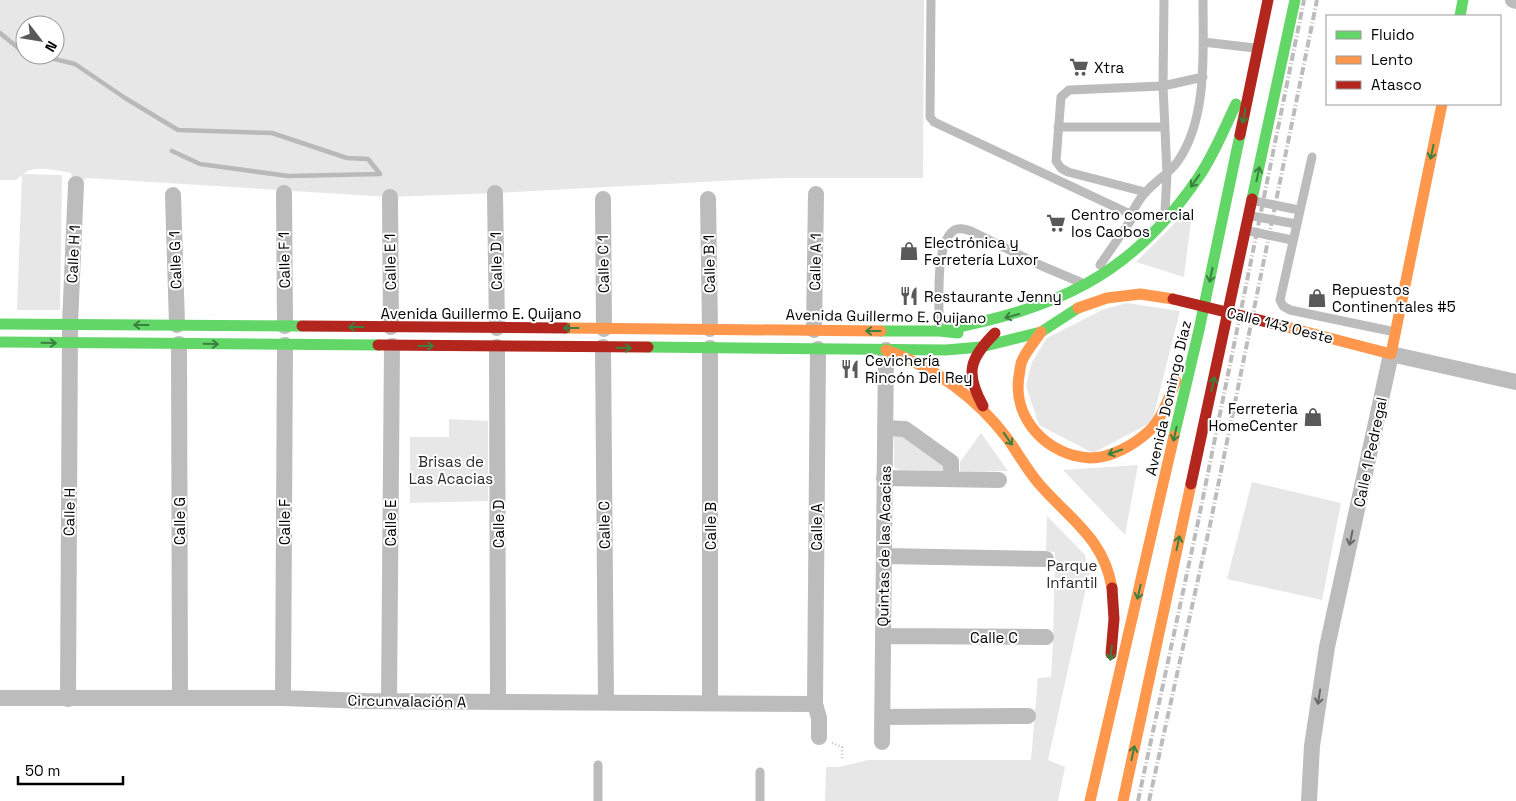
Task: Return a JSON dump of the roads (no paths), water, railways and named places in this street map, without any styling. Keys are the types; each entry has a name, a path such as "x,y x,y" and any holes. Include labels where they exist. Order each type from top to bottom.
{"main road":[{"name":"Avenida Domingo Díaz","path":"1091,799 1199,330 1268,0"},
{"path":"1124,797 1253,200 1294,0"},
{"path":"1460,15 1463,0"},
{"path":"939,331 1012,316 1047,303 1086,285 1130,256 1164,223 1198,178 1256,60"},
{"name":"Calle 1 Pedregal","path":"1391,354 1442,105"},
{"name":"Calle 143 Oeste","path":"1045,329 1076,309 1107,298 1140,294 1173,299 1279,324 1391,354"},
{"name":"Avenida Guillermo E. Quijano","path":"0,324 939,331 969,334 995,333 1037,324 1045,329"},
{"path":"1045,329 1032,341 1027,349 1020,370 1019,400 1026,422 1039,438 1055,450 1074,456 1093,457 1115,453 1124,449 1150,430 1161,413 1199,330"},
{"name":"Avenida Guillermo E. Quijano","path":"0,342 946,350 981,347 1045,329"},
{"path":"730,330 730,349"},
{"path":"986,412 978,398 971,374 972,364 981,347 995,333"},
{"path":"886,350 902,355 944,377 972,398 1003,432 1035,478 1082,526 1096,546 1110,577 1114,600 1109,666 1097,740 1091,799"}],"street":[{"name":"Calle H 1","path":"70,324 76,184"},
{"name":"Calle F 1","path":"284,193 285,326"},
{"name":"Calle D 1","path":"495,194 497,328"},
{"name":"Calle A 1","path":"814,330 816,194"},
{"name":"Calle G 1","path":"173,195 177,325"},
{"name":"Calle E 1","path":"390,197 391,327"},
{"name":"Calle C 1","path":"603,199 604,328"},
{"name":"Calle B 1","path":"708,199 710,329"},
{"name":"Calle H","path":"68,699 70,324"},
{"name":"Calle G","path":"179,344 180,698"},
{"name":"Calle F","path":"283,698 285,345"},
{"name":"Calle E","path":"389,701 392,346"},
{"name":"Calle D","path":"497,347 498,702"},
{"name":"Calle C","path":"603,347 606,702"},
{"name":"Calle B","path":"710,348 710,703"},
{"name":"Calle A","path":"818,349 815,704 819,718 819,737"},
{"name":"Quintas de las Acacias","path":"882,742 886,350"},
{"name":"Calle 143 Oeste","path":"1391,354 1516,382"},
{"name":"Calle 1 Pedregal","path":"1309,801 1312,746 1327,647 1391,354"},
{"path":"885,428 905,430 951,462 951,479"},
{"path":"884,478 999,480"},
{"path":"884,556 1046,559"},
{"name":"Calle C","path":"883,636 1046,637"},
{"name":"Circunvalación A","path":"0,698 283,698 389,701 815,704"},
{"path":"882,717 1028,716"}],"lane":[{"path":"931,0 930,118 934,122 1130,215"},
{"path":"1164,0 1163,86 1167,174 1164,223"},
{"path":"910,349 932,342 939,331 940,259 944,242 953,231 961,228 1086,285 1131,220 1130,215 1145,192 1167,174 1191,139 1203,77 1203,0"},
{"path":"1203,42 1259,48"},
{"path":"1145,192 1068,172 1061,168 1056,161 1061,97 1068,90 1163,86 1203,77"},
{"path":"1058,127 1165,127"},
{"path":"1312,157 1280,300 1283,306 1290,310 1396,332"},
{"path":"1253,200 1299,210"},
{"path":"1249,215 1296,224"},
{"path":"1246,230 1292,240"},
{"path":"598,765 598,801"},
{"path":"760,772 760,801"}],"waterway":[{"path":"0,33 15,45"},
{"path":"65,62 75,64 125,98 178,130 272,133 347,158 368,159 380,174 288,176 200,164 172,151"}],"railway":[{"path":"1138,801 1198,522 1304,0"},
{"path":"1149,801 1210,525 1317,0"}],"place":[{"name":"Xtra","path":"1079,67"},
{"name":"Centro comercial los Caobos","path":"1056,223"},
{"name":"Electrónica y Ferretería Luxor","path":"909,251"},
{"name":"Restaurante Jenny","path":"909,296"},
{"name":"Repuestos Continentales #5","path":"1317,298"},
{"name":"Cevichería Rincón Del Rey","path":"850,369"},
{"name":"Ferreteria HomeCenter","path":"1313,417"}],"park label":[{"name":"Brisas de Las Acacias","path":"451,470"},
{"name":"Parque Infantil","path":"1072,574"}]}
